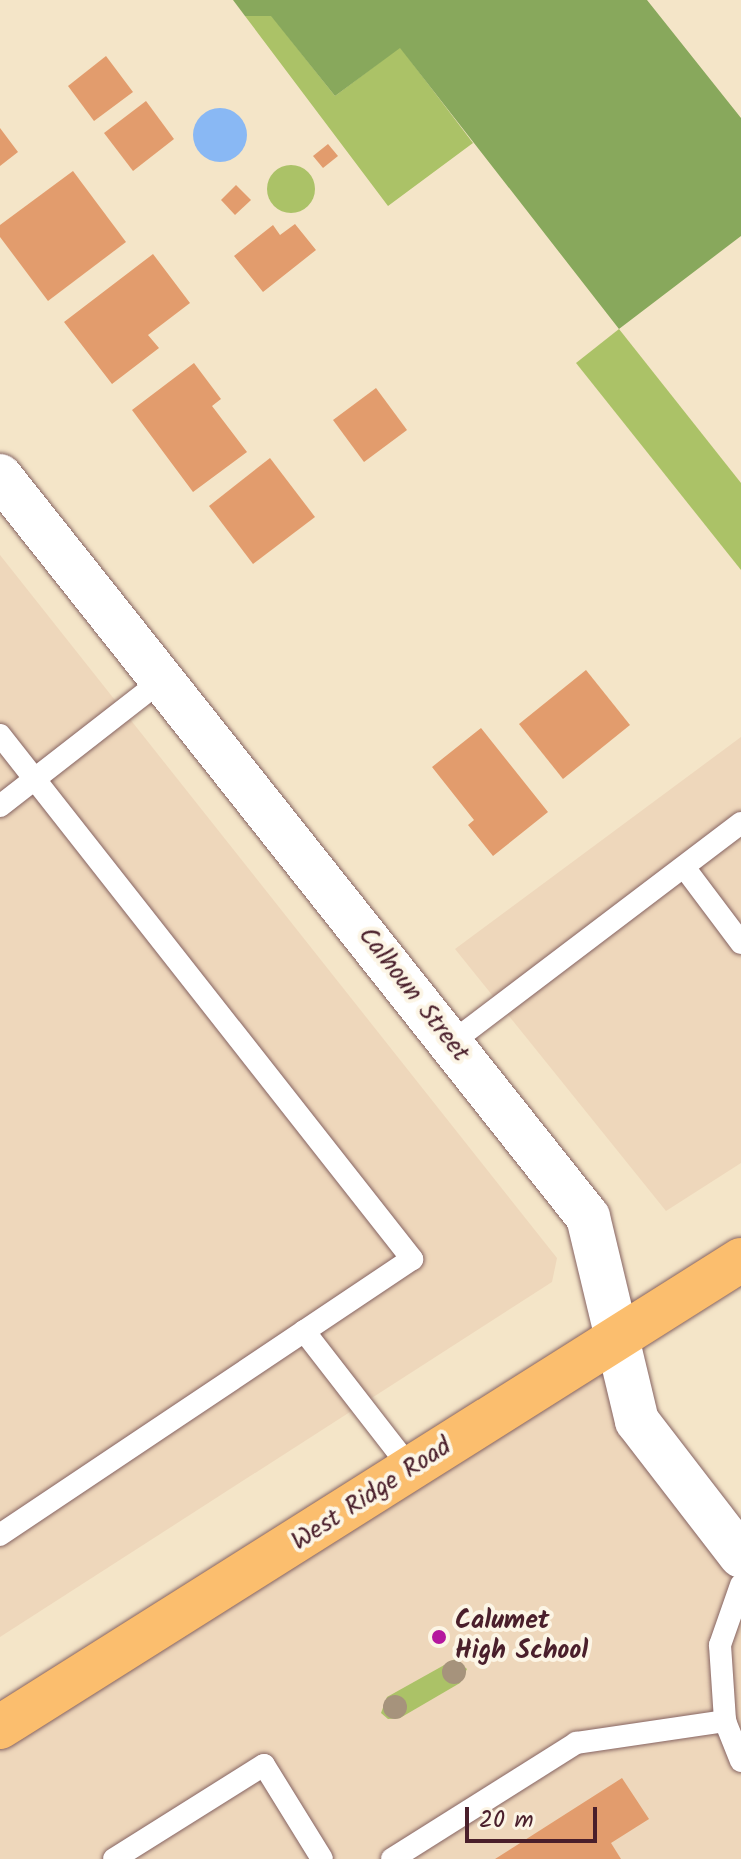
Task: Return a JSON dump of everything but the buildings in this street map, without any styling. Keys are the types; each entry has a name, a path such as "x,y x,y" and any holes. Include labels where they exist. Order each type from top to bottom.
{"main road":[{"name":"West Ridge Road","path":"0,1727 741,1260"}],"street":[{"name":"Calhoun Street","path":"0,476 588,1217 620,1338 637,1421 741,1556"}],"lane":[{"path":"0,806 163,679"},
{"path":"0,735 412,1259 0,1535"},
{"path":"451,1043 741,823"},
{"path":"684,867 741,943"},
{"path":"304,1331 412,1470"},
{"path":"741,1585 720,1645 725,1721 741,1761"},
{"path":"392,1859 576,1743 725,1721"},
{"path":"114,1859 264,1765 322,1859"}],"shaded area":[{"path":"0,555 557,1258 552,1282 0,1637"},
{"path":"741,737 741,1163 666,1211 455,949"},
{"name":"Calumet High School","path":"620,1338 637,1421 741,1552 741,1859 0,1859 0,1722"}],"green space":[{"path":"233,0 647,0 741,118 741,236 619,329 400,48 335,96 271,16 245,16"},
{"path":"271,15 335,96 400,47 473,143 388,206 245,16"},
{"path":"291,165 308,172 315,189 308,206 291,213 274,206 267,189 274,172"},
{"path":"619,329 741,483 741,570 576,363"},
{"path":"455,1659 467,1669 460,1683 400,1718 388,1719 381,1713 387,1697"}],"water":[{"path":"220,108 239,116 247,135 239,154 220,162 201,154 193,135 201,116"}],"place":[{"name":"Calumet High School","path":"439,1637"}]}
